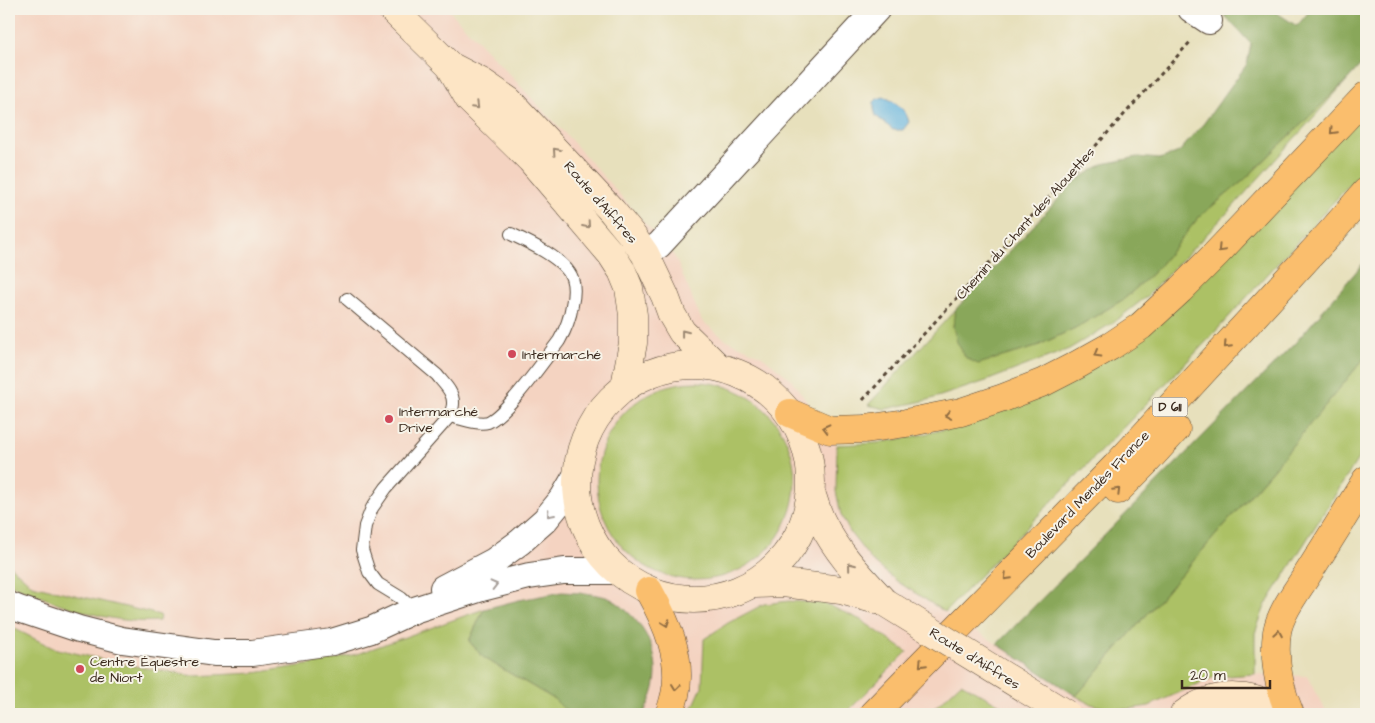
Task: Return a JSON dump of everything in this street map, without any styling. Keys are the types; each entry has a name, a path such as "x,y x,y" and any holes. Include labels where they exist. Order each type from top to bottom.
{"main road":[{"name":"Route d'Aiffres","path":"392,9 450,66 468,99 531,160 611,254 622,271 629,288 633,314 633,343 625,386"},
{"name":"Route d'Aiffres","path":"450,66 483,83 509,101 612,211 645,254 672,316 682,332 718,367"},
{"path":"790,414 830,430 865,429 898,424 961,412 986,404 1044,382 1077,365 1141,326 1180,290 1366,96"},
{"name":"Boulevard Mendès France","path":"976,621 1366,192"},
{"name":"Boulevard Mendès France","path":"976,621 1145,463 1366,217"},
{"path":"695,365 718,367 758,383 776,397 790,414 800,431 808,451 812,472 812,493 806,518 796,542 780,563 755,584 734,593 706,599 677,598 649,591 632,582 617,571 599,551 585,527 578,501 577,474 582,447 593,423 609,401 625,386 650,373 672,367 695,365"},
{"path":"1289,714 1277,678 1275,654 1277,630 1288,607 1366,480"},
{"name":"Route d'Aiffres","path":"812,493 821,522 838,549 884,602 1066,714"},
{"name":"Route d'Aiffres","path":"755,584 783,583 841,590 884,602"},
{"path":"649,591 662,614 676,658 677,685 669,714"},
{"name":"D 611","path":"873,714 976,621"},
{"name":"D 611","path":"898,714 976,621"},
{"path":"1184,714 1191,708 1211,700 1232,697 1253,699 1289,714"}],"street":[{"path":"645,254 659,245 876,9"},
{"path":"414,610 444,587 494,561 520,542 545,520 563,498 577,474"},
{"path":"9,604 78,629 122,640 214,653 252,653 332,642 371,630 414,610 482,588 529,576 564,571 617,571"}],"lane":[{"path":"450,416 480,423 487,422 495,417 507,407 566,330 574,296 572,277 561,264 539,248 511,234"},
{"path":"346,300 437,375 451,394 453,404 450,416 386,488 372,508 365,526 362,550 369,572 378,584 401,598 414,610"}],"path":[{"name":"Chemin du Chant des Alouettes","path":"858,407 1200,15"}],"shaded area":[{"path":"9,9 448,9 572,141 675,257 702,321 725,339 762,356 791,379 837,445 836,491 841,515 851,534 872,561 898,582 1091,704 1110,709 1149,706 1214,677 1255,674 1308,676 1328,714 9,714"}],"green space":[{"path":"1231,9 1271,9 1297,26 1311,9 1366,9 1366,59 1349,78 1244,180 1199,217 1155,271 1124,299 1077,327 1033,348 978,364 966,358 957,342 953,327 955,310 1075,181 1103,164 1137,157 1160,159 1179,152 1204,123 1247,64 1251,44 1225,16"},
{"path":"1349,78 1229,211 1146,297 1114,322 1069,349 986,381 928,400 885,409 868,405 955,310 953,327 1033,348 1077,327 1124,299 1155,271 1199,217 1244,180"},
{"path":"1366,112 1366,166 1361,172 1204,344 945,612 898,582 872,561 851,534 841,515 836,491 837,445 877,443 959,426 1045,395"},
{"path":"1366,260 1366,356 1273,469 1076,696 997,644 1296,342"},
{"path":"1366,356 1366,446 1265,606 1255,633 1255,674 1214,677 1149,706 1129,709 1110,709 1091,704 1076,696 1273,469"},
{"path":"686,382 706,382 734,389 759,404 773,418 788,443 795,471 795,491 788,519 773,544 759,558 734,573 725,576 706,580 686,580 658,573 633,558 619,544 604,519 601,510 597,491 597,471 604,443 619,418 633,404 658,389 667,386"},
{"path":"9,565 32,585 160,615 159,621 121,620 63,605 9,584"},
{"path":"562,592 594,594 611,599 625,609 641,627 653,651 656,663 654,688 643,714 569,714 554,699 484,658 469,641 484,609"},
{"path":"789,601 824,603 861,620 907,652 845,714 690,714 702,687 704,639 728,623 764,604"},
{"name":"Centre Équestre de Niort","path":"484,609 469,641 484,658 554,699 569,714 9,714 9,626 53,648 122,664 194,676 254,673 313,664 357,654"},
{"path":"961,683 1004,707 983,714 928,714"},
{"path":"1004,707 1016,714 983,714"}],"water":[{"path":"884,97 906,113 909,122 903,130 893,130 876,116 874,102"}],"place":[{"name":"Intermarché","path":"512,354"},
{"name":"Intermarché Drive","path":"389,419"},
{"name":"Centre Équestre de Niort","path":"80,669"}]}
